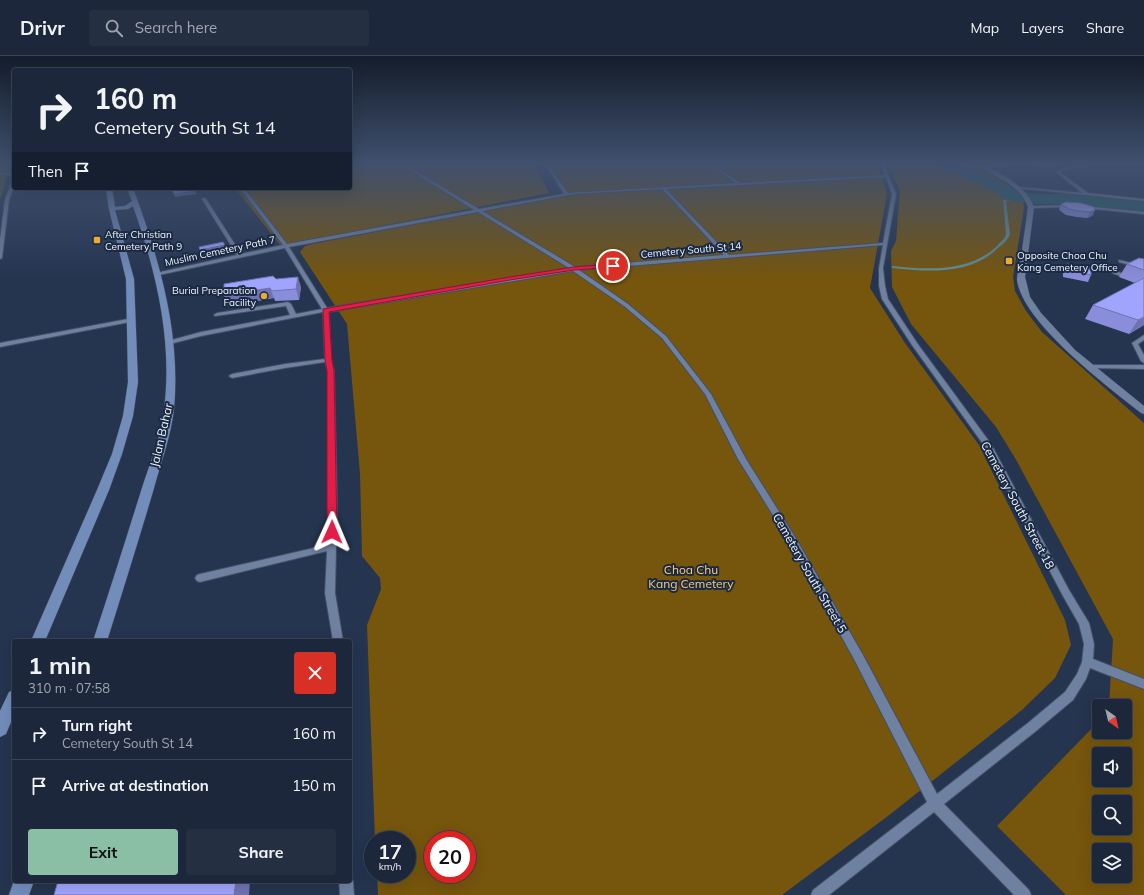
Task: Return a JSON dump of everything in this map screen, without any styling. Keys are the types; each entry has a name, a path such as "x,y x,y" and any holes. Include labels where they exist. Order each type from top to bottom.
{"main road":[{"path":"39,639 103,490 117,454 128,416 133,382 133,320 130,278 111,202"},
{"path":"112,209 126,208 135,202"},
{"name":"Jalan Bahar","path":"101,639 160,446 168,411 171,374 167,313 159,273 135,202"},
{"path":"0,729 12,702"},
{"path":"19,895 23,883"}],"street":[{"path":"1029,202 1021,278 1024,292 1036,312 1053,332 1144,411"}],"lane":[{"path":"0,258 7,202"},
{"path":"206,202 239,255"},
{"path":"253,202 286,246 326,310 328,360 331,371 333,503 330,593 338,639"},
{"name":"Cemetery South Street 5","path":"463,202 574,269 626,305 664,337 708,394 742,459 792,539 859,658 935,804 1024,895"},
{"name":"Muslim Cemetery Path 7","path":"159,273 239,255 527,202"},
{"path":"676,202 726,256"},
{"name":"Cemetery South Street 18","path":"818,895 935,804 1069,696 1082,676 1087,662 1089,644 1084,623 1029,526 987,444 914,344 885,299 882,286 881,268 884,244 893,202"},
{"path":"1039,202 1144,213"},
{"path":"1109,209 1113,216"},
{"name":"Cemetery South St 14","path":"170,342 201,334 326,310 574,269 884,244"},
{"path":"1121,261 1144,268"},
{"path":"1106,266 1114,272 1123,275"},
{"path":"217,314 288,304 294,316"},
{"path":"0,346 133,320"},
{"path":"1144,337 1135,343 1144,360"},
{"path":"232,376 328,360"},
{"path":"1092,367 1144,367"},
{"path":"200,578 332,547"},
{"path":"1087,662 1144,684"},
{"path":"346,883 347,895"}],"green space":[{"path":"246,202 503,202 281,246"},
{"name":"Choa Chu Kang Cemetery","path":"531,202 886,202 870,288 905,343 979,445 1065,620 1071,645 1055,678 1022,710 888,816 782,895 378,895 377,883 416,883 416,831 375,831 367,625 381,589 380,578 362,556 360,474 347,324 300,252 305,246"},
{"path":"899,202 1023,202 1024,208 1013,277 1015,291 1026,311 1042,332 1144,423 1144,895 1066,895 997,826 1092,728 1092,739 1132,739 1132,699 1109,699 1113,639 1015,458 996,427 911,324 892,287 891,251 896,241"}],"building":[{"path":"1066,202 1081,203 1094,207 1095,210 1090,212 1080,211 1069,209 1061,204"},
{"path":"223,242 225,245 200,250 199,247"},
{"path":"1139,258 1144,259 1144,270 1127,264"},
{"path":"1067,264 1091,268 1091,275 1066,270"},
{"path":"273,276 276,279 298,277 296,289 272,291 270,288 224,295 224,284"},
{"path":"1144,278 1144,317 1138,320 1093,305"},
{"path":"57,883 236,883 234,895 54,895"}],"waterway":[{"path":"893,267 931,270 944,269 969,264 981,259 992,252 1007,238 1008,234 1004,202"},
{"path":"1097,202 1144,207"}],"place":[{"name":"After Christian Cemetery Path 9","path":"97,240"},
{"name":"Opposite Choa Chu Kang Cemetery Office","path":"1009,261"},
{"name":"Burial Preparation Facility","path":"264,296"}],"route":[{"path":"332,532 331,371 328,360 326,310 510,278 574,269 613,266"}]}
